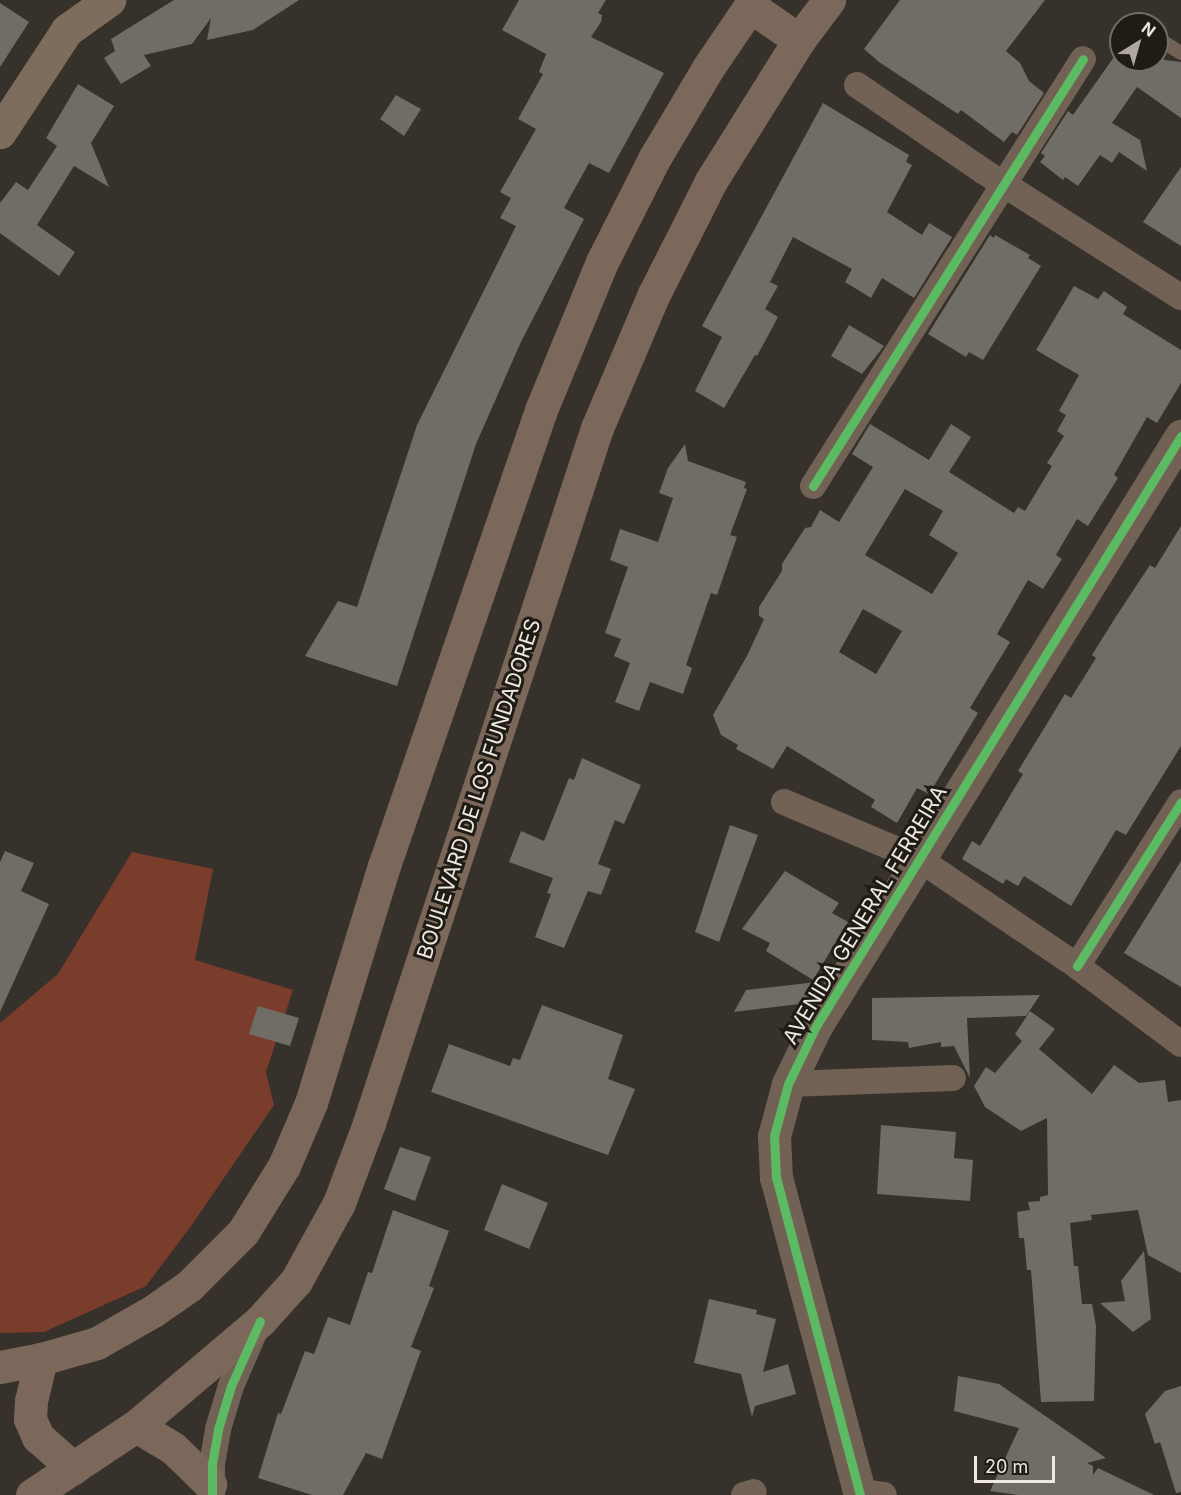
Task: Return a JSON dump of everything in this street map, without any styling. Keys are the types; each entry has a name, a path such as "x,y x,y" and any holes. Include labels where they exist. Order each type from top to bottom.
{"main road":[{"path":"0,132 67,30 109,0"},
{"name":"BOULEVARD DE LOS FUNDADORES","path":"32,1495 136,1426 260,1321 296,1281 334,1212 369,1124 601,418 654,294 711,181 799,40 829,0"},
{"path":"0,1367 41,1359 97,1343 153,1311 189,1286 243,1233 284,1166 311,1103 384,866 541,410 602,262 654,159 752,3 799,40"},
{"path":"41,1359 31,1401 30,1419 38,1437 73,1468"},
{"path":"136,1426 173,1448 211,1490"}],"street":[{"path":"67,30 83,0"},
{"path":"813,486 1083,59"},
{"path":"857,85 1005,185 1181,297"},
{"name":"AVENIDA GENERAL FERREIRA","path":"868,1494 776,1178 774,1137 788,1084 816,1026 1181,436"},
{"path":"784,802 919,859 1077,966 1181,1044"},
{"path":"1077,966 1181,802"},
{"path":"788,1084 953,1078"},
{"path":"211,1490 218,1429 231,1386 260,1321"}],"shaded area":[{"path":"132,852 213,869 195,960 293,990 266,1072 274,1105 191,1226 146,1286 44,1332 0,1333 0,1023 58,974"}],"building":[{"path":"174,0 299,0 253,30 207,40 211,18 192,44 144,55 151,66 121,84 104,58 115,51 111,39"},
{"path":"519,0 606,0 598,13 602,15 601,22 591,37 664,73 609,173 589,163 564,208 584,219 520,344 476,444 397,686 305,656 338,601 357,607 417,425 516,226 500,218 511,198 500,192 536,129 518,119 543,74 539,72 546,54 502,30"},
{"path":"900,0 1045,0 1006,51 1020,63 1029,81 1044,93 1017,135 1012,132 1004,142 961,110 958,114 879,62 864,49"},
{"path":"0,3 29,22 0,67"},
{"path":"1169,60 1181,62 1181,118 1137,87 1112,123 1140,140 1147,171 1119,152 1112,163 1100,155 1078,186 1065,177 1063,180 1040,162 1045,156 1041,153 1068,111 1073,115 1109,64 1109,72 1169,72"},
{"path":"78,84 114,106 91,143 109,187 74,166 37,225 75,252 59,276 0,233 0,203 16,182 28,190 57,146 46,138"},
{"path":"396,95 421,109 404,136 380,119"},
{"path":"823,103 909,155 906,162 912,165 887,212 922,235 929,223 952,237 914,298 882,278 871,298 845,282 852,269 793,237 770,282 778,286 765,309 778,317 757,356 755,355 724,408 695,391 722,337 702,326"},
{"path":"1181,167 1181,246 1143,222"},
{"path":"990,235 994,238 995,235 1030,255 1028,258 1041,266 983,360 969,352 966,357 928,334"},
{"path":"1074,286 1098,299 1104,291 1127,307 1123,314 1181,350 1181,383 1157,423 1147,417 1114,475 1118,478 1088,526 1077,519 1056,555 1062,559 1043,589 1028,580 997,634 1010,642 970,708 978,713 929,794 917,788 897,823 871,807 875,800 787,746 773,769 736,749 738,745 721,735 713,715 747,656 764,619 759,616 759,607 805,528 811,527 820,510 839,522 873,467 852,454 870,424 929,460 951,424 971,437 949,472 1014,513 1018,507 1025,511 1052,466 1047,463 1064,436 1057,431 1066,415 1059,411 1079,375 1036,350","holes":["905,489 943,511 929,535 958,553 932,594 865,555","863,609 902,631 876,674 839,652"]},
{"path":"849,325 884,346 862,374 831,356"},
{"path":"685,444 688,461 746,482 744,488 747,489 730,535 737,537 717,595 711,593 686,665 692,668 683,694 650,682 639,711 615,702 630,663 614,656 621,639 605,633 628,567 610,560 620,529 658,542 673,498 659,493 668,468"},
{"path":"1181,526 1181,746 1126,835 1116,830 1071,906 1024,876 1018,886 1006,879 1003,884 962,859 972,841 980,846 1023,774 1018,771 1065,694 1071,698 1096,658 1092,655 1115,618 1150,565 1155,568"},
{"path":"582,758 641,785 624,824 615,820 598,864 611,869 601,895 588,891 564,948 535,937 551,894 547,893 553,878 509,862 521,831 544,841 569,778 574,780"},
{"path":"730,825 758,835 719,942 695,932"},
{"path":"5,851 34,863 21,891 49,904 0,1012 0,862"},
{"path":"1181,861 1181,987 1124,953"},
{"path":"785,871 839,903 832,913 848,922 813,980 766,951 770,943 742,929"},
{"path":"817,982 818,988 808,1003 734,1012 746,990"},
{"path":"1040,995 1026,1016 967,1018 970,1078 954,1046 941,1047 941,1042 909,1048 908,1042 872,1040 872,998"},
{"path":"542,1005 623,1035 608,1079 635,1089 608,1155 431,1092 449,1044 510,1066 513,1058 520,1060"},
{"path":"258,1006 299,1018 290,1046 249,1034"},
{"path":"1030,1011 1055,1029 1039,1049 1092,1094 1114,1065 1139,1083 1165,1080 1168,1102 1181,1100 1181,1273 1148,1255 1138,1210 1091,1215 1092,1220 1070,1223 1074,1266 1078,1266 1082,1304 1092,1304 1096,1326 1094,1401 1041,1402 1031,1270 1027,1270 1024,1238 1019,1238 1017,1212 1030,1210 1028,1202 1040,1201 1040,1197 1048,1195 1047,1118 1021,1131 985,1107 974,1086 986,1067 995,1073 1022,1041 1015,1034"},
{"path":"881,1125 956,1132 954,1158 973,1160 970,1201 877,1194"},
{"path":"400,1147 431,1157 415,1201 384,1189"},
{"path":"502,1184 548,1203 529,1249 484,1230"},
{"path":"393,1210 449,1231 429,1286 434,1288 411,1347 421,1351 382,1459 366,1453 343,1495 312,1495 258,1478 278,1413 281,1414 305,1351 314,1354 328,1317 350,1325 368,1272 372,1273"},
{"path":"1144,1251 1151,1319 1133,1332 1100,1303 1125,1301 1121,1281"},
{"path":"709,1299 757,1310 756,1314 776,1319 763,1372 788,1364 796,1394 755,1406 752,1417 741,1374 694,1363"},
{"path":"958,1376 999,1384 1106,1458 1087,1463 1093,1466 1093,1475 1098,1468 1154,1495 1018,1495 990,1491 1019,1428 954,1411"},
{"path":"1181,1386 1181,1492 1176,1493 1160,1442 1155,1444 1145,1414 1165,1391"}],"cycle path":[{"path":"813,486 1083,59"},
{"path":"860,1495 776,1178 774,1136 788,1084 816,1026 1181,436"},
{"path":"1077,966 1181,802"},
{"path":"212,1495 212,1464 218,1429 231,1386 260,1321"}]}
